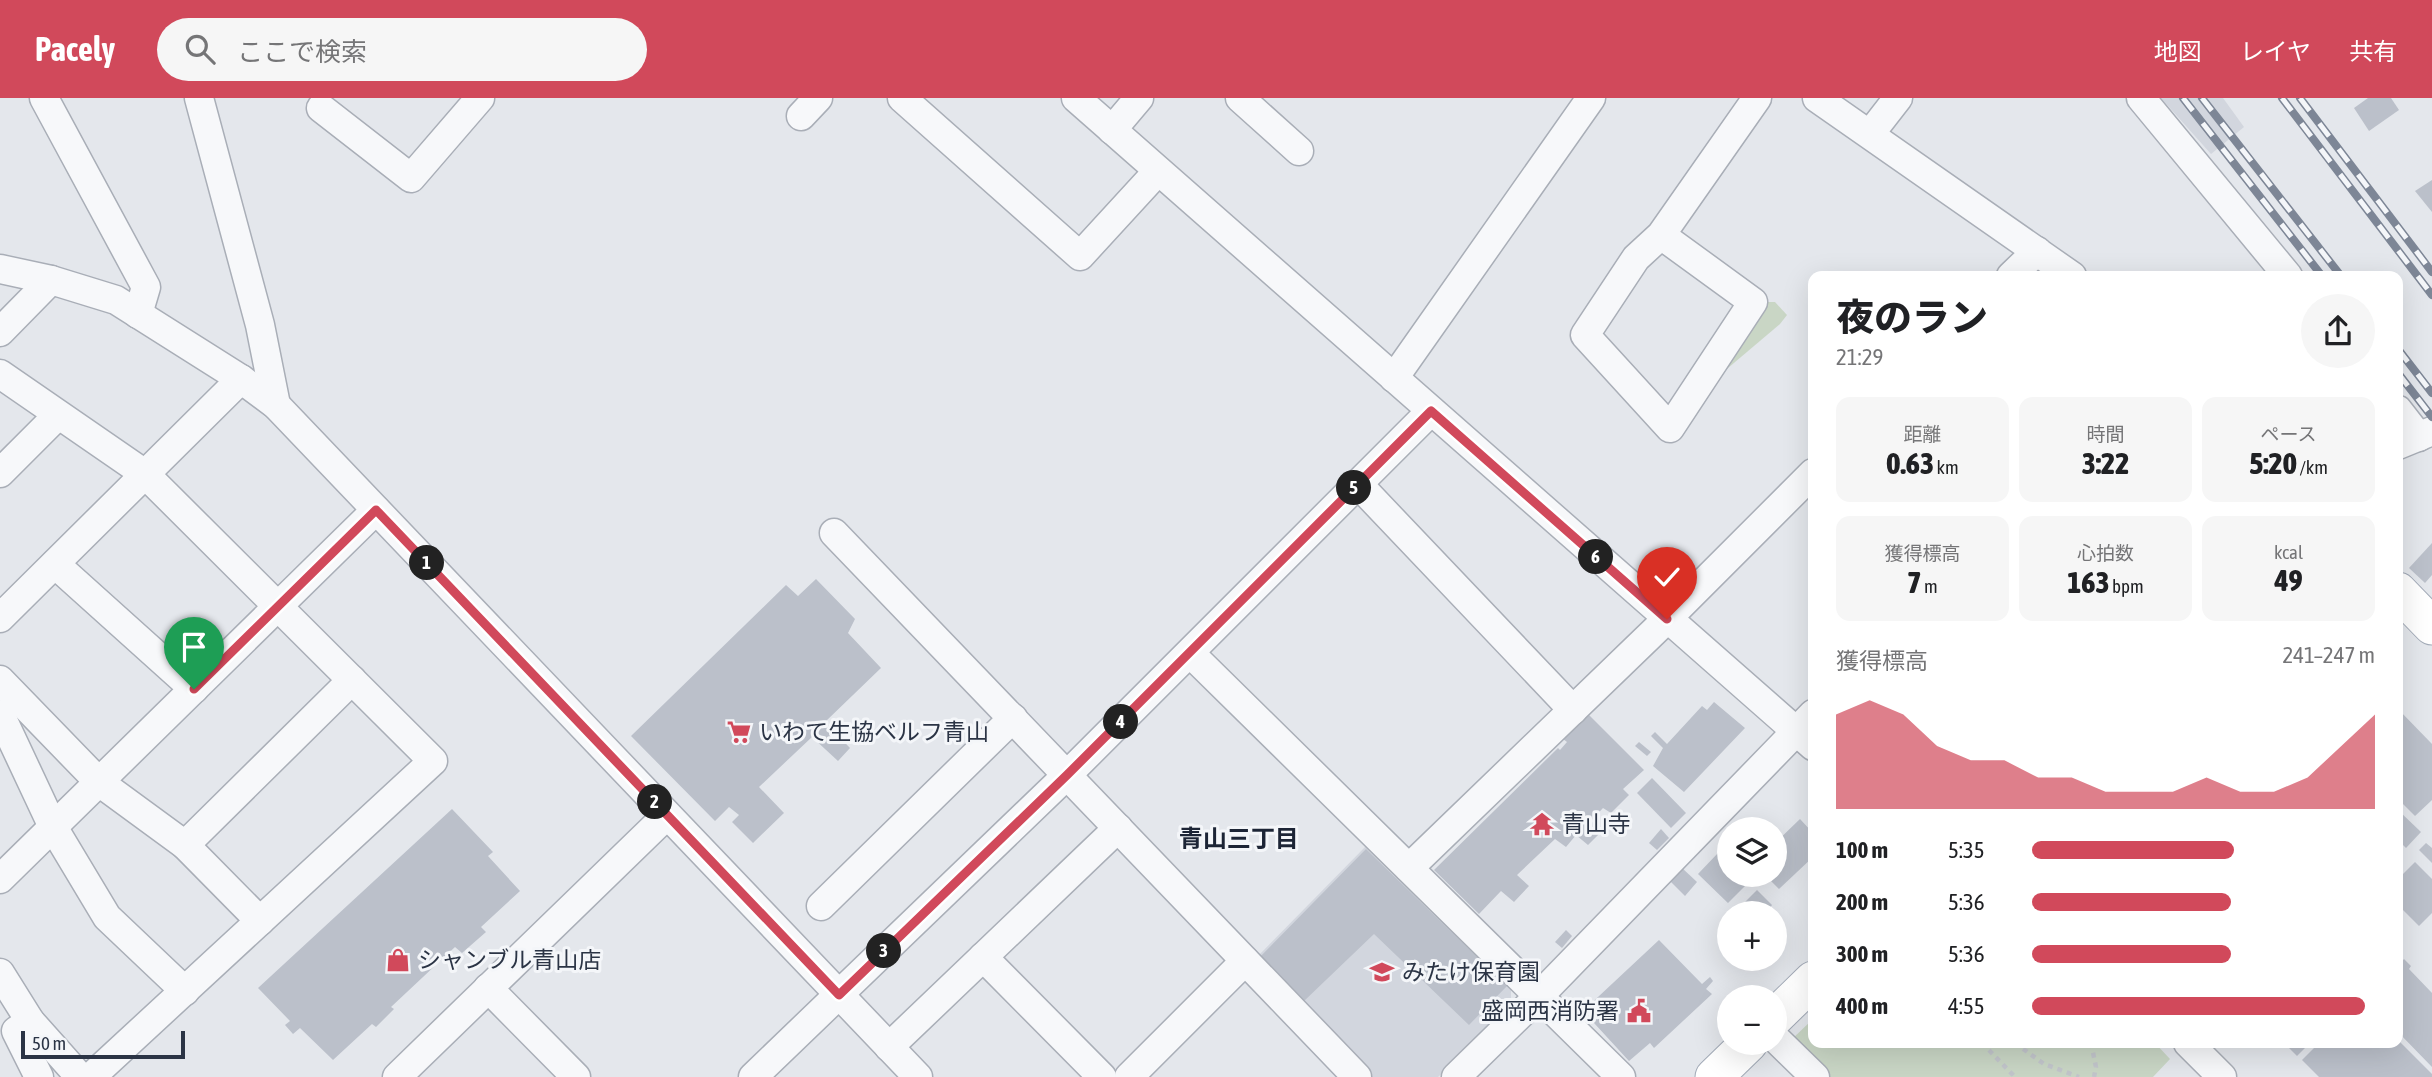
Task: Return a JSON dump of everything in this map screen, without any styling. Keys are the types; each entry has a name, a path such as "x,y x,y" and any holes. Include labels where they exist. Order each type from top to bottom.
{"main road":[{"path":"2403,596 2432,626"},
{"path":"1787,1005 1808,985"},
{"path":"1714,1077 1737,1055"}],"street":[{"path":"44,98 146,287 138,314"},
{"path":"198,98 260,325 276,405"},
{"path":"321,108 411,178 479,98"},
{"path":"902,98 1080,256 1158,171"},
{"path":"1076,98 1667,619 1807,730 1456,1077"},
{"path":"1112,130 1139,98"},
{"path":"1240,98 1299,151"},
{"path":"1394,378 1591,98"},
{"path":"1661,235 1753,302 1670,428 1585,335 1636,258 1661,235 1756,98"},
{"path":"1817,98 2065,271"},
{"path":"1870,134 1898,98"},
{"path":"2141,98 2284,271"},
{"path":"2016,271 2037,251"},
{"path":"0,269 51,280 116,300 242,379 276,405 918,1077"},
{"path":"0,332 51,280"},
{"path":"0,374 145,474 433,761 91,1077"},
{"path":"0,618 242,379"},
{"path":"753,1077 1067,775 1431,411"},
{"path":"0,473 58,415"},
{"path":"2403,418 2416,437"},
{"path":"1409,868 1667,619 1808,478"},
{"path":"1358,484 1573,710"},
{"path":"0,879 376,510"},
{"path":"834,533 1357,1077"},
{"path":"55,564 194,689"},
{"path":"1189,653 1621,1077"},
{"path":"0,680 99,782 185,845 260,921"},
{"path":"185,845 352,680"},
{"path":"0,714 52,827 107,916 185,990"},
{"path":"821,906 1013,719"},
{"path":"397,1077 667,815"},
{"path":"889,1047 1118,828"},
{"path":"984,957 1101,1077"},
{"path":"1129,1077 1245,961"},
{"path":"0,973 30,1021 80,1077"},
{"path":"488,988 576,1077"},
{"path":"30,1021 16,1031 39,1077"},
{"path":"2192,1048 2211,1073"},
{"path":"1787,1050 1815,1077"}],"path":[{"path":"1987,1048 2015,1077"},
{"path":"2022,1048 2044,1064 2079,1077"},
{"path":"2092,1048 2094,1077"}],"shaded area":[{"path":"2161,98 2223,98 2244,127 2211,154"},
{"name":"みたけ保育園","path":"1367,845 1511,984 1511,1007 1438,1077 1372,1077 1254,960"}],"green space":[{"path":"1762,302 1775,302 1787,315 1780,324 1702,390"},
{"path":"1808,1024 1808,1048 2160,1048 2170,1059 2153,1077 1826,1077 1790,1041"}],"building":[{"path":"2368,98 2391,98 2399,110 2369,131 2354,108"},
{"path":"2432,180 2432,212 2415,191"},
{"path":"2432,543 2432,575 2425,583 2409,568"},
{"path":"816,579 855,619 848,633 881,668 825,722 850,748 838,761 812,737 759,787 784,813 753,843 732,822 739,815 729,807 715,821 631,736 786,585 798,596"},
{"path":"1714,702 1745,728 1684,792 1653,766 1663,748 1651,736 1655,732 1667,744 1702,706 1707,710"},
{"path":"2403,714 2432,744 2432,800 2415,816 2403,804"},
{"path":"1589,715 1644,770 1623,789 1629,795 1611,813 1603,808 1591,821 1602,831 1588,845 1576,835 1566,847 1555,839 1517,875 1529,886 1514,902 1501,891 1479,914 1434,870 1558,748 1560,750 1567,742 1563,739"},
{"path":"1639,742 1651,752 1647,756 1635,746"},
{"path":"1652,778 1686,813 1671,828 1637,793"},
{"path":"452,809 493,852 488,856 520,891 481,927 486,932 462,953 455,947 391,1007 394,1009 376,1027 372,1024 333,1060 300,1028 293,1034 285,1025 290,1021 258,988"},
{"path":"2403,815 2421,832 2406,848 2403,845"},
{"path":"1800,819 1808,828 1808,862 1787,881 1787,832"},
{"path":"1661,829 1669,838 1657,850 1649,843"},
{"path":"2426,843 2432,848 2432,863 2419,850"},
{"path":"1366,849 1507,986 1469,1025 1374,934 1303,1002 1259,958"},
{"path":"1717,854 1717,887 1744,887 1730,901 1726,901 1698,874"},
{"path":"2415,862 2432,879 2432,913 2419,926 2403,910 2403,874"},
{"path":"1681,867 1697,882 1685,896 1669,880"},
{"path":"1757,890 1768,901 1746,901"},
{"path":"1566,930 1572,936 1562,948 1555,942"},
{"path":"1659,940 1702,984 1710,977 1713,981 1706,989 1712,994 1654,1048 1650,1043 1629,1061 1583,1011"},
{"path":"2403,960 2411,966 2409,969 2432,993 2432,1067 2403,1037"},
{"path":"2403,1045 2432,1077 2319,1077 2302,1060 2314,1048 2403,1048"},
{"path":"2289,1048 2305,1048 2297,1056"}],"railway":[{"path":"2183,98 2318,271"},
{"path":"2202,98 2337,271"},
{"path":"2282,98 2432,295"},
{"path":"2300,98 2432,272"},
{"path":"2403,355 2432,393"},
{"path":"2403,379 2432,417"}],"place":[{"name":"いわて生協ベルフ青山","path":"739,732"},
{"name":"青山寺","path":"1542,824"},
{"name":"シャンブル青山店","path":"398,960"},
{"name":"みたけ保育園","path":"1382,972"},
{"name":"盛岡西消防署","path":"1639,1011"}],"district":[{"name":"青山三丁目","path":"1239,838"}],"route":[{"path":"194,689 376,510 839,995 1067,775 1431,411 1667,619"}]}
